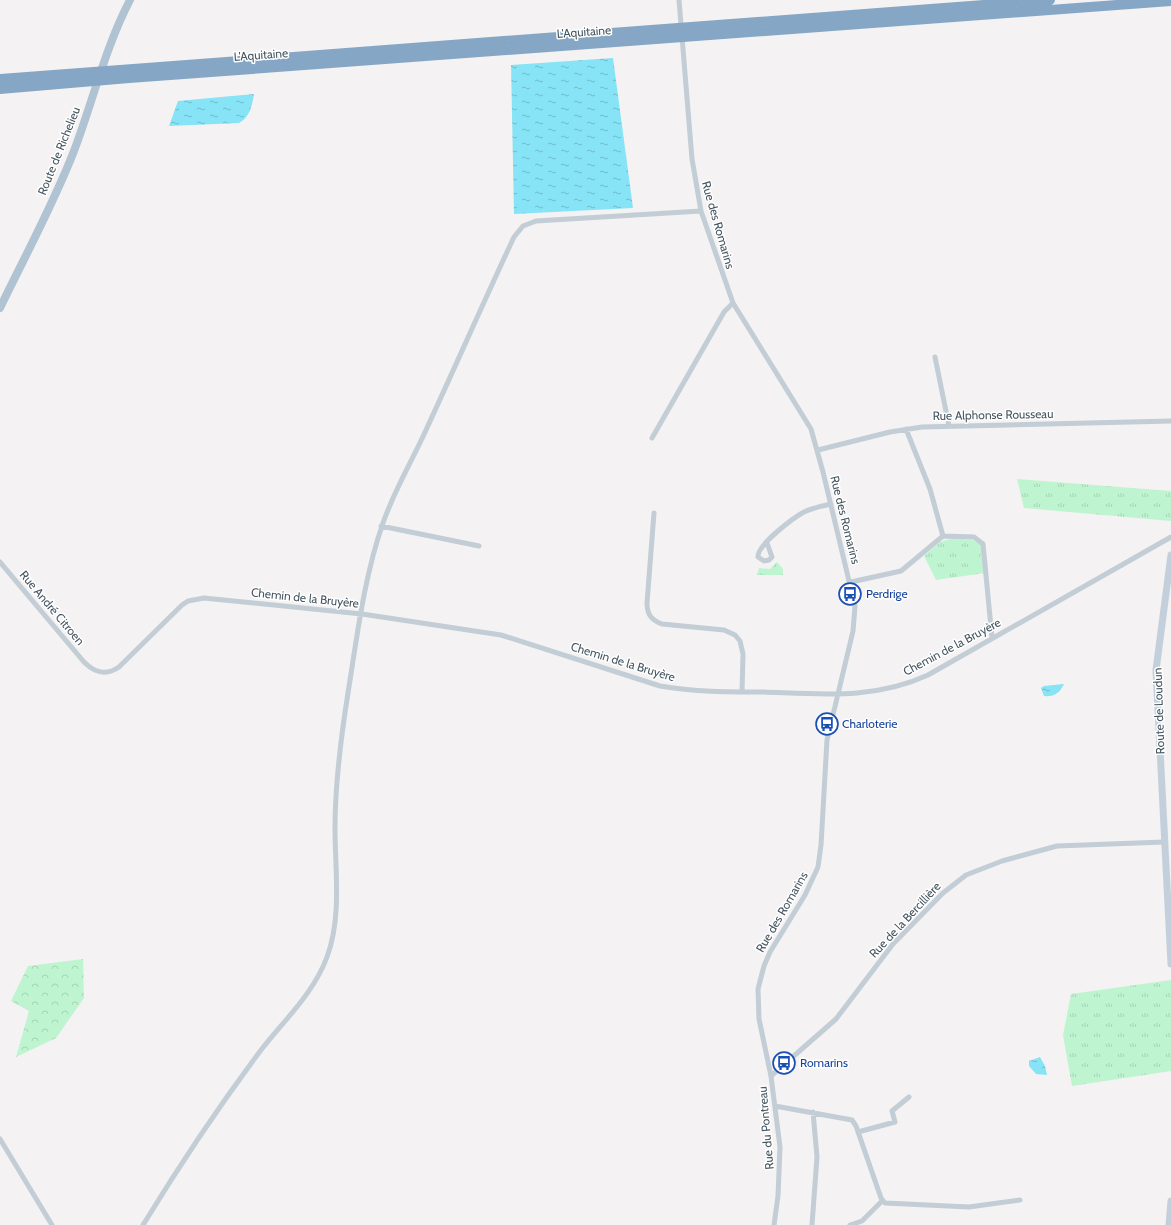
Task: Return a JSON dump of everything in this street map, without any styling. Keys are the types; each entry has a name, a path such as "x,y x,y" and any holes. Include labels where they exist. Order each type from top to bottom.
{"highway":[{"name":"L'Aquitaine","path":"0,79 1050,0"},
{"name":"L'Aquitaine","path":"0,89 1171,1"}],"main road":[{"name":"Route de Richelieu","path":"0,308 63,176 106,56 130,0"},
{"name":"Route de Loudun","path":"1171,555 1156,670 1171,964"},
{"path":"1169,1225 1171,1201"}],"street":[{"name":"Rue des Romarins","path":"679,0 692,159 701,211 733,303 805,418 818,450 851,582 855,606 855,622 837,694 826,749 821,846 818,866 805,895 770,952 764,966 758,989 759,1019 771,1076"},
{"path":"143,1225 186,1154 264,1045 309,992 323,968 331,947 335,915 335,826 338,780 348,696 362,614 381,526 477,316 518,231 529,222 536,221 701,211"},
{"path":"652,438 724,312 733,303"},
{"path":"935,357 949,426"},
{"name":"Rue Alphonse Rousseau","path":"818,450 906,429 949,426 1171,421"},
{"path":"906,429 930,489 943,536"},
{"path":"767,543 798,516 811,509 831,504"},
{"path":"654,513 647,603 648,613 653,620 662,624 724,630 735,635 740,641 743,654 742,692"},
{"path":"381,526 479,546"},
{"path":"851,582 902,571 943,536 974,537 984,544 992,638"},
{"name":"Chemin de la Bruyère","path":"89,667 105,673 119,667 175,610 188,601 196,599 223,599 362,614 501,635 660,686 691,690 742,692 857,694 883,691 915,681 1171,537"},
{"name":"Rue André Citroen","path":"0,562 89,667"},
{"name":"Rue de la Bercillière","path":"771,1076 782,1069 836,1019 897,939 942,893 966,875 1002,861 1057,846 1164,842"},
{"name":"Rue du Pontreau","path":"771,1076 780,1161 778,1196 774,1225"},
{"path":"858,1132 895,1122 892,1111 909,1097"},
{"path":"775,1106 848,1118 854,1122 882,1201 888,1204 969,1206 1020,1200"},
{"path":"812,1225 817,1157 813,1112"},
{"path":"0,1139 52,1225"},
{"path":"850,1225 862,1221 882,1201"}],"green space":[{"path":"1017,479 1171,491 1171,521 1024,508"},
{"path":"953,538 973,540 981,545 985,573 936,580 924,556 940,542"},
{"path":"978,546 980,571 970,572 968,548"},
{"path":"777,562 783,569 783,575 757,575 759,568 770,569"},
{"path":"83,959 84,998 56,1038 16,1057 29,1011 11,1001 28,966"},
{"path":"1171,980 1171,1071 1072,1086 1063,1035 1071,994"}],"water":[{"path":"613,58 633,208 514,214 511,65"},
{"path":"254,94 251,107 246,118 239,123 169,126 178,101"},
{"path":"1064,684 1059,692 1051,696 1044,696 1041,688 1044,686"},
{"path":"1040,1057 1045,1066 1047,1075 1036,1074 1029,1066 1029,1061"}],"place":[{"name":"Perdrige","path":"850,594"},
{"name":"Charloterie","path":"827,724"},
{"name":"Romarins","path":"784,1063"}]}
